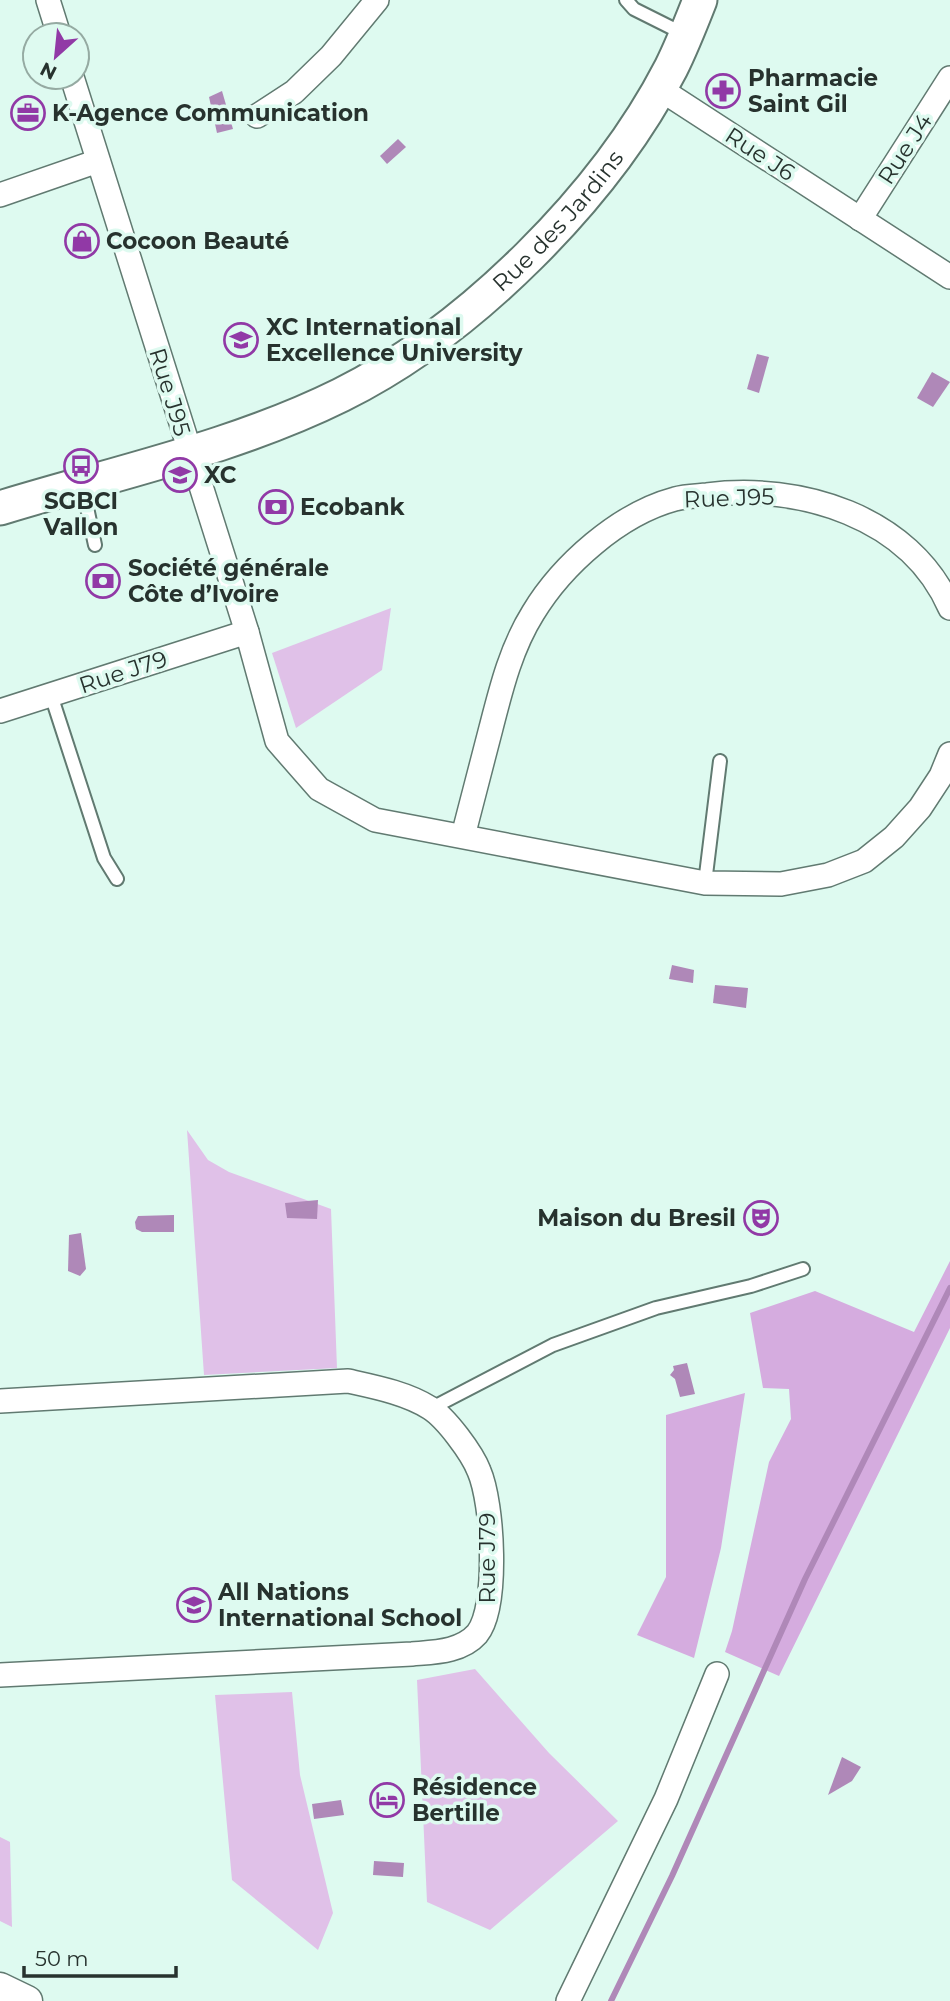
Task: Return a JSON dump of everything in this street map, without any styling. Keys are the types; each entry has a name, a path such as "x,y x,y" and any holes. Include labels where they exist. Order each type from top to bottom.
{"main road":[{"name":"Rue des Jardins","path":"0,508 189,453 272,424 341,395 390,368 445,331 496,288 576,204 620,148 660,89 687,35 700,0"}],"street":[{"path":"48,0 55,21"},
{"path":"257,116 304,83 331,56 377,0"},
{"name":"Rue J4","path":"859,219 950,78"},
{"name":"Rue J6","path":"660,89 950,277"},
{"name":"Rue J95","path":"76,91 247,632 277,741 319,789 374,820 705,883 781,884 828,875 864,861 894,837 920,808 941,775 950,754"},
{"path":"0,195 98,161"},
{"name":"Rue J95","path":"463,836 500,693 516,646 533,612 566,568 602,537 639,514 675,499 724,493 773,493 818,501 859,517 900,542 925,566 950,608"},
{"name":"Rue J79","path":"0,711 247,632"},
{"name":"Rue J79","path":"0,1401 348,1381 384,1390 430,1409 458,1437 480,1471 491,1515 490,1592 486,1619 475,1636 457,1648 412,1654 0,1675"},
{"path":"568,2001 666,1799 717,1674"},
{"path":"0,1987 27,2001"}],"lane":[{"path":"626,0 634,9 687,35"},
{"path":"644,0 654,19"},
{"path":"82,483 95,545"},
{"path":"51,695 104,858 117,878"},
{"path":"705,883 720,761"},
{"path":"430,1409 553,1345 656,1308 751,1286 803,1269"}],"shaded area":[{"path":"222,91 233,129 217,133 209,97"},
{"path":"398,139 406,147 387,164 380,156"},
{"path":"757,354 769,357 759,393 747,389"},
{"path":"932,372 950,382 933,407 917,398"},
{"path":"391,608 382,670 296,728 272,653"},
{"path":"672,965 694,970 693,983 669,979"},
{"path":"715,985 748,988 746,1008 713,1003"},
{"path":"187,1130 208,1160 229,1172 331,1209 337,1368 204,1375"},
{"path":"318,1200 317,1219 287,1218 285,1203"},
{"path":"174,1215 174,1232 142,1232 136,1229 138,1216"},
{"path":"81,1233 86,1269 80,1276 68,1271 69,1235"},
{"path":"950,1261 950,1328 779,1676 725,1652 769,1462 791,1419 789,1389 763,1388 750,1313 815,1291 914,1332"},
{"path":"687,1363 695,1394 680,1397 675,1379 670,1375 674,1370 673,1366"},
{"path":"745,1393 721,1548 694,1658 637,1635 666,1577 666,1415"},
{"path":"475,1669 549,1753 618,1821 490,1930 427,1902 417,1680"},
{"path":"292,1692 300,1775 333,1913 318,1950 232,1880 215,1695"},
{"path":"842,1757 861,1767 852,1781 828,1795"},
{"path":"341,1800 344,1815 314,1819 312,1804"},
{"path":"0,1837 10,1842 12,1927 0,1921"},
{"path":"374,1861 404,1863 403,1877 373,1875"}],"waterway":[{"path":"611,2001 672,1876 805,1579 950,1288"}],"place":[{"name":"Pharmacie Saint Gil","path":"723,91"},
{"name":"K-Agence Communication","path":"28,113"},
{"name":"Cocoon Beauté","path":"82,241"},
{"name":"XC International Excellence University","path":"241,340"},
{"name":"SGBCI Vallon","path":"81,466"},
{"name":"XC","path":"180,475"},
{"name":"Ecobank","path":"276,507"},
{"name":"Société générale Côte d’Ivoire","path":"103,581"},
{"name":"Maison du Bresil","path":"761,1218"},
{"name":"All Nations International School","path":"194,1605"},
{"name":"Résidence Bertille","path":"387,1800"}]}
